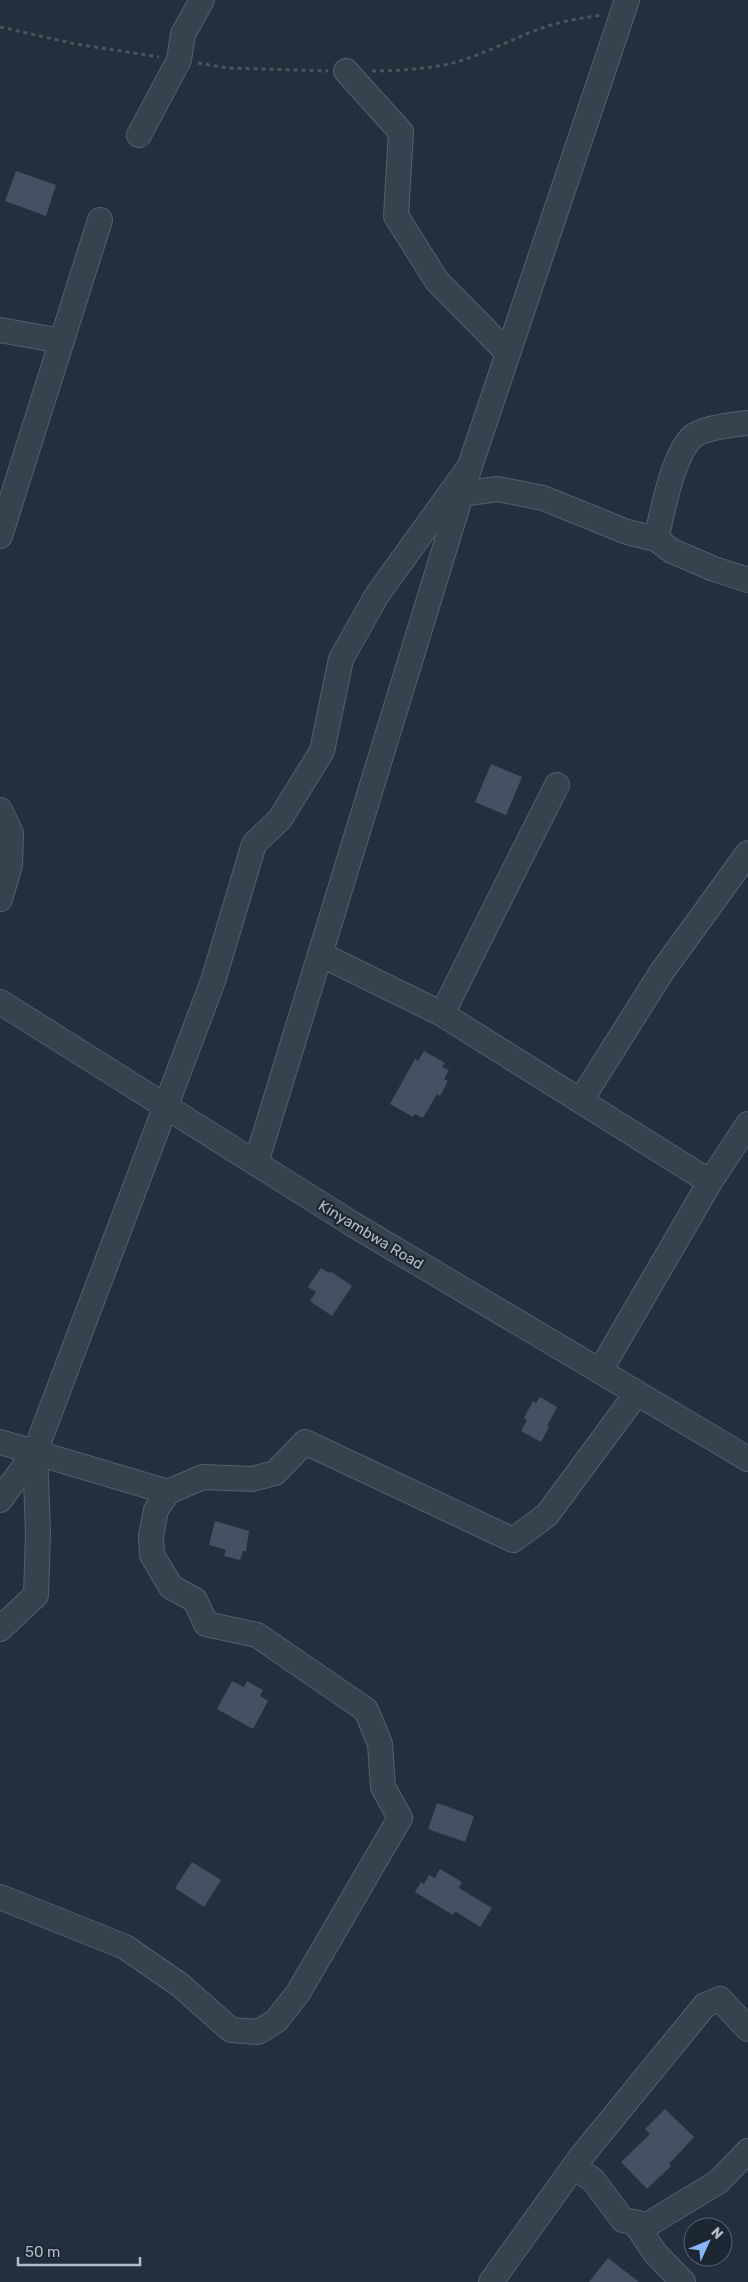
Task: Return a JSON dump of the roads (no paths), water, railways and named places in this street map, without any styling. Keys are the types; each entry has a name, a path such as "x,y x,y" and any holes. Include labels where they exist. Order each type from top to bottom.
{"street":[{"path":"138,136 179,60 183,34 202,0"},
{"path":"256,1162 461,494 625,6"},
{"path":"346,71 400,132 396,216 437,281 508,353"},
{"path":"0,536 100,220"},
{"path":"0,330 62,341"},
{"path":"656,539 675,465 693,437 728,424 748,423"},
{"path":"0,1500 35,1452 213,981 254,844 280,819 322,751 340,659 377,595 470,466"},
{"path":"461,494 498,489 543,498 627,532 656,539 672,552 748,580"},
{"path":"442,1014 557,785"},
{"path":"0,810 11,833 10,865 0,899"},
{"path":"581,1100 661,973 748,853"},
{"path":"320,954 442,1014 710,1182"},
{"name":"Kinyambwa Road","path":"0,1002 354,1225 748,1459"},
{"path":"600,1371 710,1182 748,1124"},
{"path":"0,1896 125,1947 180,1985 231,2030 258,2032 276,2021 298,1992 400,1818 383,1787 380,1744 366,1710 257,1635 206,1624 195,1600 171,1587 152,1555 151,1536 156,1510 168,1492 202,1477 252,1479 275,1474 305,1442 513,1540 547,1514 637,1393"},
{"path":"0,1442 168,1492"},
{"path":"0,1630 36,1595 38,1534 35,1452"},
{"path":"491,2282 574,2167 705,2004 720,1999 748,2029"},
{"path":"574,2167 593,2180 623,2220 647,2225 718,2182 748,2151"},
{"path":"635,2223 655,2253 683,2282"}]}
